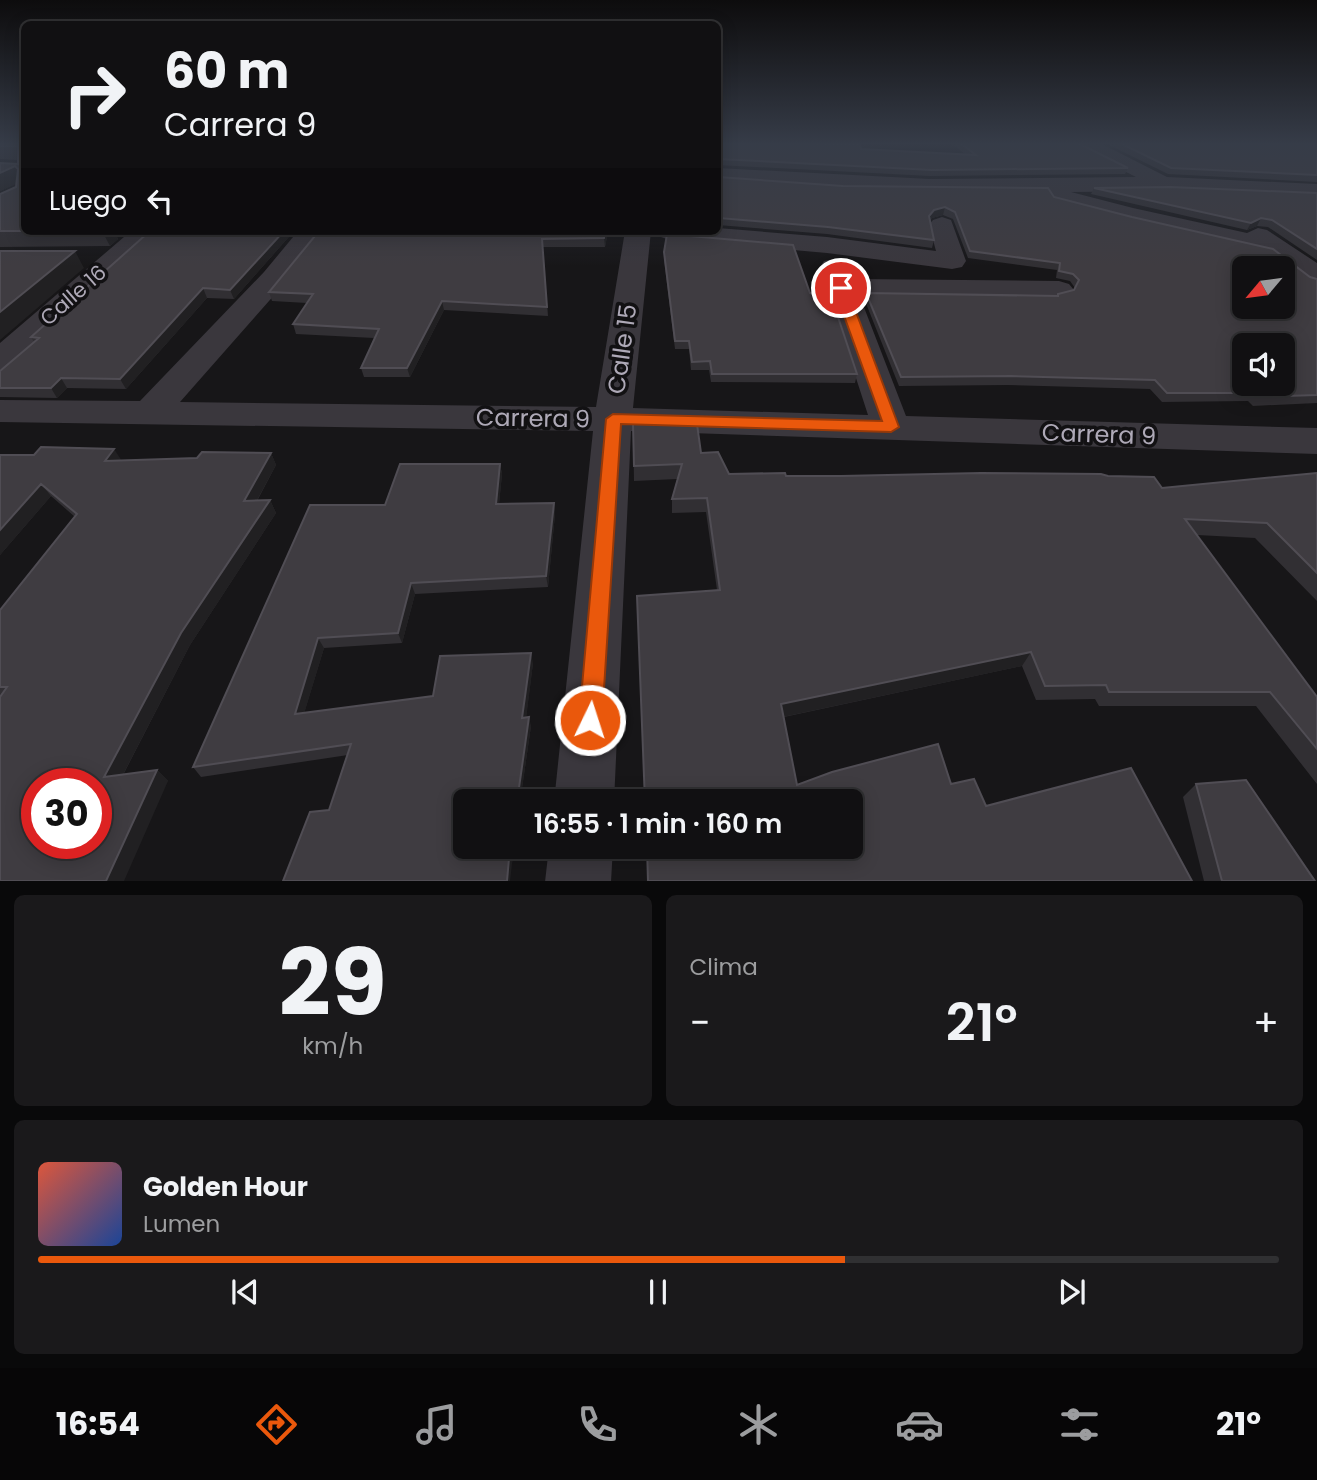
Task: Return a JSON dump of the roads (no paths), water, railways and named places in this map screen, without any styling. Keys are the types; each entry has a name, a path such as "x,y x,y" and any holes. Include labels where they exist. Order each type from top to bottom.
{"street":[{"path":"879,184 983,184"},
{"path":"1018,184 1129,215 1279,248"},
{"path":"1167,184 1279,248 1317,277"},
{"path":"1169,184 1317,191"},
{"path":"713,235 827,245 952,261 942,225"},
{"name":"Calle 16","path":"0,359 142,235"},
{"path":"150,413 274,278 309,235"},
{"name":"Calle 15","path":"585,789 613,419 637,235"},
{"path":"827,245 891,427"},
{"path":"78,257 117,257"},
{"path":"841,288 1059,290"},
{"name":"Carrera 9","path":"0,411 613,419 1317,441"},
{"path":"578,881 580,859"}]}
